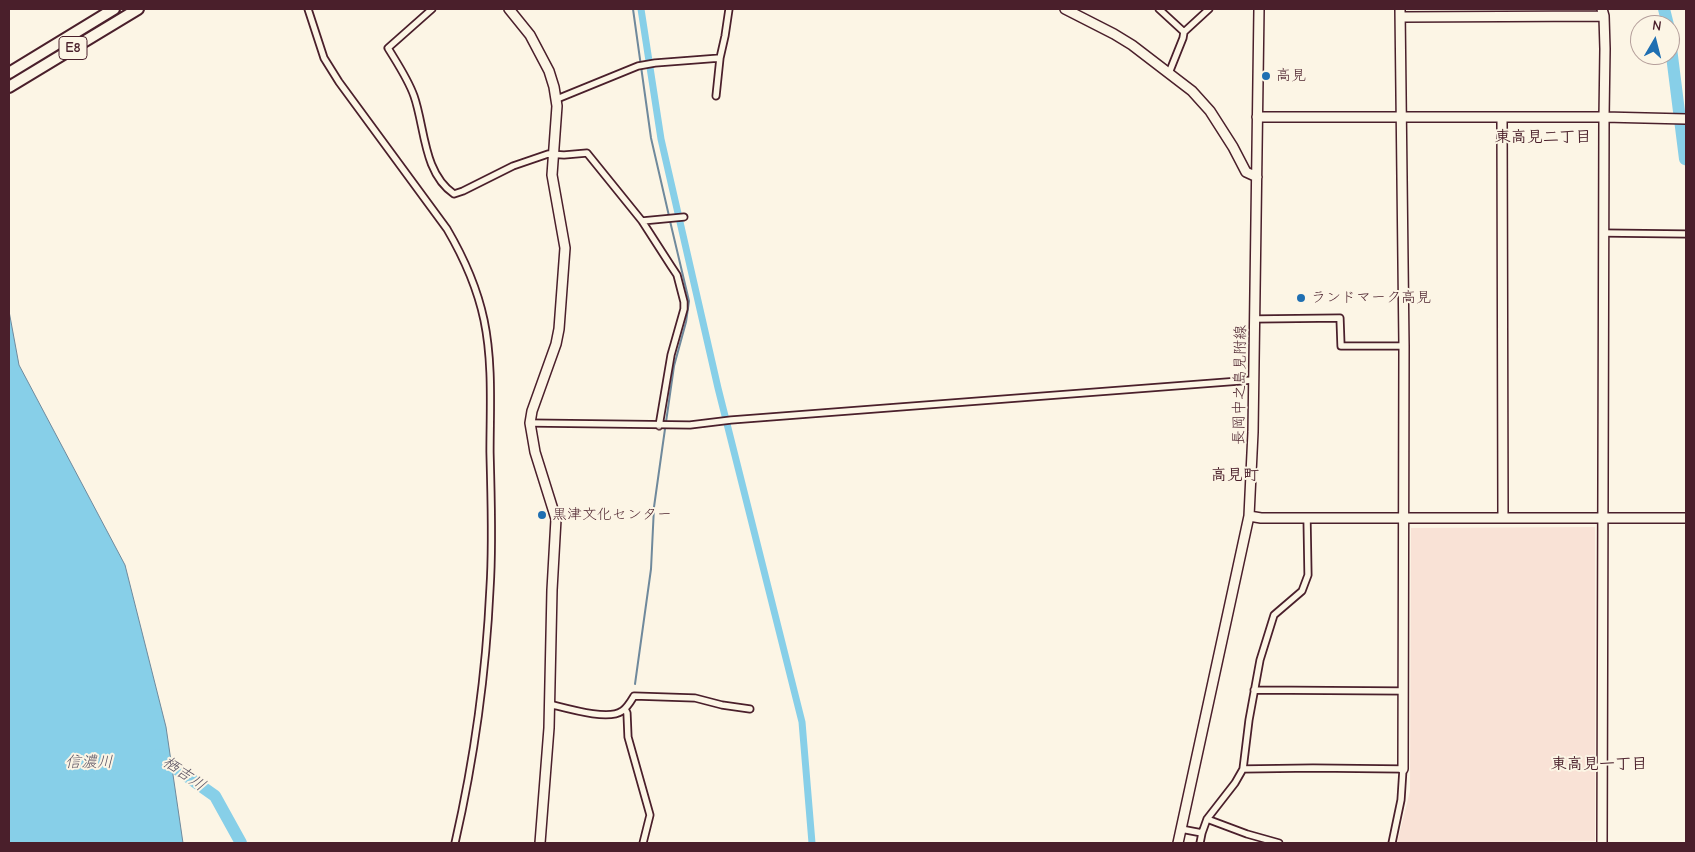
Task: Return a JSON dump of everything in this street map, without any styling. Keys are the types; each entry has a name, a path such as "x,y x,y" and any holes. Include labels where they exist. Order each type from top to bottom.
{"highway":[{"name":"E8","path":"9,73 114,9"},
{"name":"E8","path":"9,87 138,9"}],"street":[{"path":"308,9 318,42 329,66 372,130 456,244 475,288 484,322 489,376 490,587 480,704 455,843"},
{"path":"432,9 388,48 413,93 432,163 438,177 449,191 454,194 463,191 513,166 554,153 564,155 587,153 642,221 677,275 684,302 682,317 671,355 659,426"},
{"path":"509,9 530,35 549,71 557,99 553,181 565,248 559,329 556,344 532,411 530,423 535,452 556,519 549,704 540,843"},
{"path":"716,96 720,58 729,9"},
{"path":"1065,9 1120,38 1192,92 1210,111 1233,147 1246,172 1257,177"},
{"path":"1159,9 1184,32"},
{"path":"1169,73 1184,32 1209,9"},
{"name":"長岡中之島見附線","path":"1178,843 1249,516 1254,380 1259,9"},
{"path":"1392,843 1401,800 1403,769 1404,346 1400,13 1603,12 1602,843"},
{"path":"557,99 638,66 720,58"},
{"path":"1258,117 1604,117 1686,119"},
{"path":"1502,117 1504,517"},
{"path":"642,221 684,217"},
{"path":"1603,234 1686,234"},
{"path":"1255,319 1340,318 1341,346 1404,346"},
{"path":"530,423 690,426 731,420 1254,380"},
{"path":"1249,516 1686,518"},
{"path":"1200,843 1207,819 1231,790 1243,769 1260,660 1274,615 1296,597 1306,583 1308,575 1307,517"},
{"path":"1254,690 1403,691"},
{"path":"549,704 599,714 614,715 625,709 634,696 696,698 722,705 750,709"},
{"path":"625,709 627,713 628,737 650,815 643,843"},
{"path":"1243,769 1403,769"},
{"path":"1207,819 1247,834 1279,843"},
{"path":"1181,829 1202,833"}],"shaded area":[{"path":"1595,527 1595,841 1397,843 1410,791 1411,528"}],"water":[{"name":"信濃川","path":"9,311 19,365 125,565 166,727 183,843 9,843"}],"waterway":[{"path":"633,9 651,138 669,216"},
{"path":"641,9 661,139 718,388 802,722 812,843"},
{"path":"1664,9 1666,15"},
{"path":"1673,65 1685,159"},
{"path":"1685,159 1686,166"},
{"path":"635,684 651,569 654,507 663,443 674,366 686,322 689,301 670,221"},
{"name":"栖吉川","path":"157,755 215,796 241,843"}],"place":[{"name":"高見","path":"1266,76"},
{"name":"ランドマーク高見","path":"1301,298"},
{"name":"黒津文化センター","path":"542,515"}],"district":[{"name":"東高見二丁目","path":"1543,137"},
{"name":"高見町","path":"1235,475"},
{"name":"東高見一丁目","path":"1599,764"}]}
